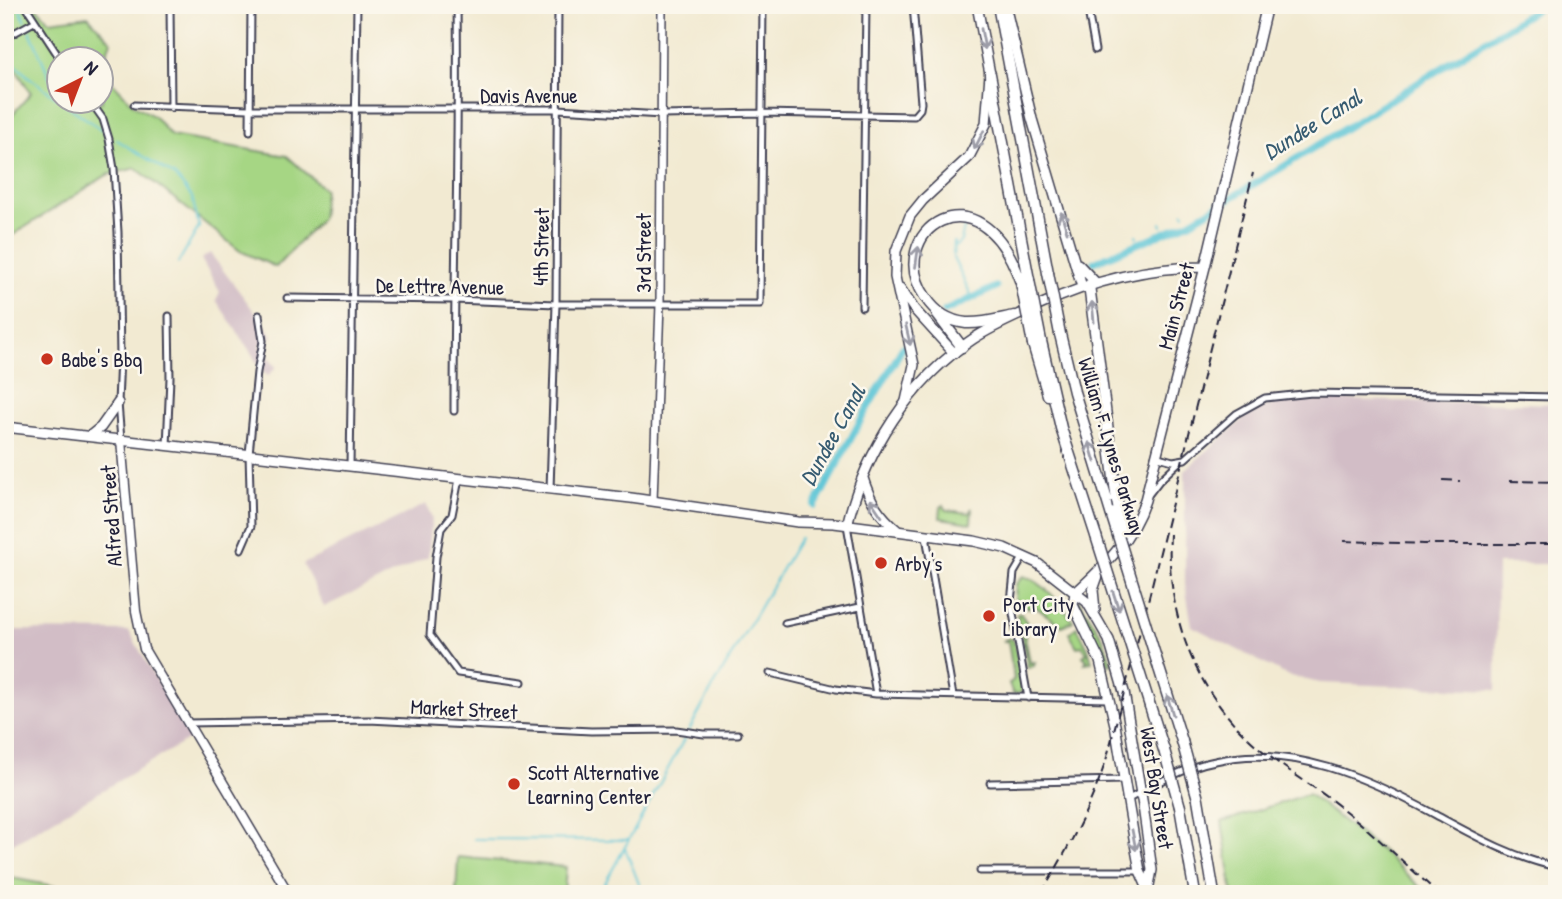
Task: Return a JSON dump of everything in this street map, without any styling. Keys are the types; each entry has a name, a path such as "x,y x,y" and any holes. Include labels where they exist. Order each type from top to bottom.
{"highway":[{"name":"William F. Lynes Parkway","path":"998,5 1059,334 1073,392 1182,741 1198,799 1214,894"},
{"name":"William F. Lynes Parkway","path":"990,74 1037,342 1061,428 1164,750 1180,807 1195,894"},
{"path":"958,350 921,290 915,274 918,245 929,230 937,222 954,217 975,219 991,231 1006,248 1025,281"},
{"path":"1089,285 1117,501 1129,566"},
{"path":"929,302 946,317 969,323 1014,316"}],"main road":[{"path":"906,401 913,373 913,357 895,276 896,251 910,216 923,200 969,157 982,136 988,112 990,74 976,5"},
{"path":"1005,5 1032,119 1075,260 1089,285"},
{"name":"Main Street","path":"1075,593 1126,541 1140,516 1205,267 1267,5"},
{"path":"1075,260 1089,285"},
{"path":"847,525 863,478 883,436 906,401 958,350 1014,316 1089,285 1167,267 1205,267"},
{"path":"895,276 914,309 958,350"},
{"path":"90,436 101,427 118,403"},
{"path":"5,427 653,501 798,522 847,525 984,543 1024,556 1087,602 1097,615"},
{"name":"Alfred Street","path":"121,440 136,611 144,649 289,894"},
{"path":"863,478 868,496 877,512 899,532"},
{"path":"1097,615 1093,590 1101,568"},
{"path":"1075,593 1073,605 1096,648 1109,699"},
{"name":"West Bay Street","path":"1097,615 1114,655 1124,692 1152,870 1149,892"},
{"name":"West Bay Street","path":"1109,699 1140,871 1149,892"}],"street":[{"path":"25,5 51,46"},
{"path":"170,5 171,108"},
{"path":"250,131 251,5"},
{"path":"350,466 357,5"},
{"path":"454,411 457,5"},
{"name":"4th Street","path":"550,489 556,304 558,5"},
{"name":"3rd Street","path":"653,501 660,304 662,5"},
{"path":"762,113 764,5"},
{"path":"862,307 866,5"},
{"name":"Davis Avenue","path":"134,105 249,109 558,109 662,115 762,113 914,116 920,109 913,5"},
{"path":"1087,5 1095,50"},
{"path":"5,38 34,22"},
{"name":"De Lettre Avenue","path":"287,298 556,304 760,304 762,113"},
{"name":"Alfred Street","path":"101,116 109,139 114,169 118,232 118,403 121,440"},
{"path":"241,549 251,526 249,454 257,372 263,341 259,315"},
{"path":"167,446 169,316"},
{"path":"1145,500 1159,481 1181,460 1237,414 1265,398 1312,393 1557,397"},
{"path":"1155,456 1181,460"},
{"path":"461,479 452,516 441,530 439,540 430,635 458,673 522,682"},
{"path":"847,525 876,694"},
{"path":"926,536 953,696"},
{"path":"1024,556 1014,573 1011,602 1028,698"},
{"path":"785,623 860,607"},
{"path":"770,673 836,689 876,694 1109,699"},
{"name":"Market Street","path":"187,723 369,720 591,731 676,730 705,734 738,734"},
{"path":"1127,800 1215,761 1253,757 1294,760 1361,778 1493,845 1557,867"},
{"path":"990,783 1123,780"},
{"path":"980,871 1140,871"}],"shaded area":[{"path":"210,253 273,336 259,345 276,367 268,376 260,369 216,300 220,292 201,259"},
{"path":"1287,399 1557,404 1557,564 1497,564 1496,690 1320,683 1286,675 1192,626 1185,585 1185,470 1254,410"},
{"path":"426,504 432,518 428,557 324,607 303,564"},
{"path":"5,630 129,631 189,739 5,848"}],"green space":[{"path":"5,5 34,5 50,21 88,16 111,41 109,46 46,46 46,116 116,116 116,86 134,105 155,117 171,136 287,156 324,189 321,219 276,267 240,251 136,168 107,175 5,240 5,123 31,93 5,53"},
{"path":"944,505 946,510 969,513 972,508 971,523 940,518 941,507"},
{"path":"1023,576 1045,588 1073,621 1062,626 1037,608 1025,607 1015,600 1016,584"},
{"path":"1078,599 1102,636 1112,664 1109,665 1079,611"},
{"path":"1020,613 1027,623 1023,626 1030,663 1035,662 1034,666 1028,668 1017,614"},
{"path":"1077,627 1092,662 1085,663 1087,660 1083,656 1087,653 1082,646 1077,647 1069,633"},
{"path":"1010,638 1014,641 1023,690 1013,694 1009,684 1014,679 1008,641 1003,641"},
{"path":"1308,794 1381,850 1427,894 1233,894 1222,822"},
{"path":"458,857 566,867 564,894 456,894"},
{"path":"12,878 84,894 5,894 5,879"}],"waterway":[{"path":"18,5 25,21"},
{"name":"Dundee Canal","path":"1094,262 1190,222 1543,5"},
{"path":"30,31 46,69"},
{"path":"5,55 46,90"},
{"path":"82,116 102,130"},
{"path":"117,140 175,176 192,197 199,227 178,263"},
{"path":"956,246 961,241 965,223"},
{"path":"954,242 953,258 972,297"},
{"name":"Dundee Canal","path":"945,311 996,287"},
{"name":"Dundee Canal","path":"815,506 903,347"},
{"path":"599,894 708,696 800,538"},
{"path":"474,839 627,840"},
{"path":"625,848 643,894"}],"railway":[{"path":"1041,894 1078,827 1107,757 1253,173"},
{"path":"1443,480 1460,481"},
{"path":"1509,481 1557,482"},
{"path":"1170,534 1173,594 1179,623 1201,677 1217,702 1236,726 1258,747 1356,820 1439,894"},
{"path":"1344,541 1557,544"}],"place":[{"name":"Babe's Bbq","path":"47,359"},
{"name":"Arby's","path":"881,563"},
{"name":"Port City Library","path":"989,616"},
{"name":"Scott Alternative Learning Center","path":"514,784"}]}
